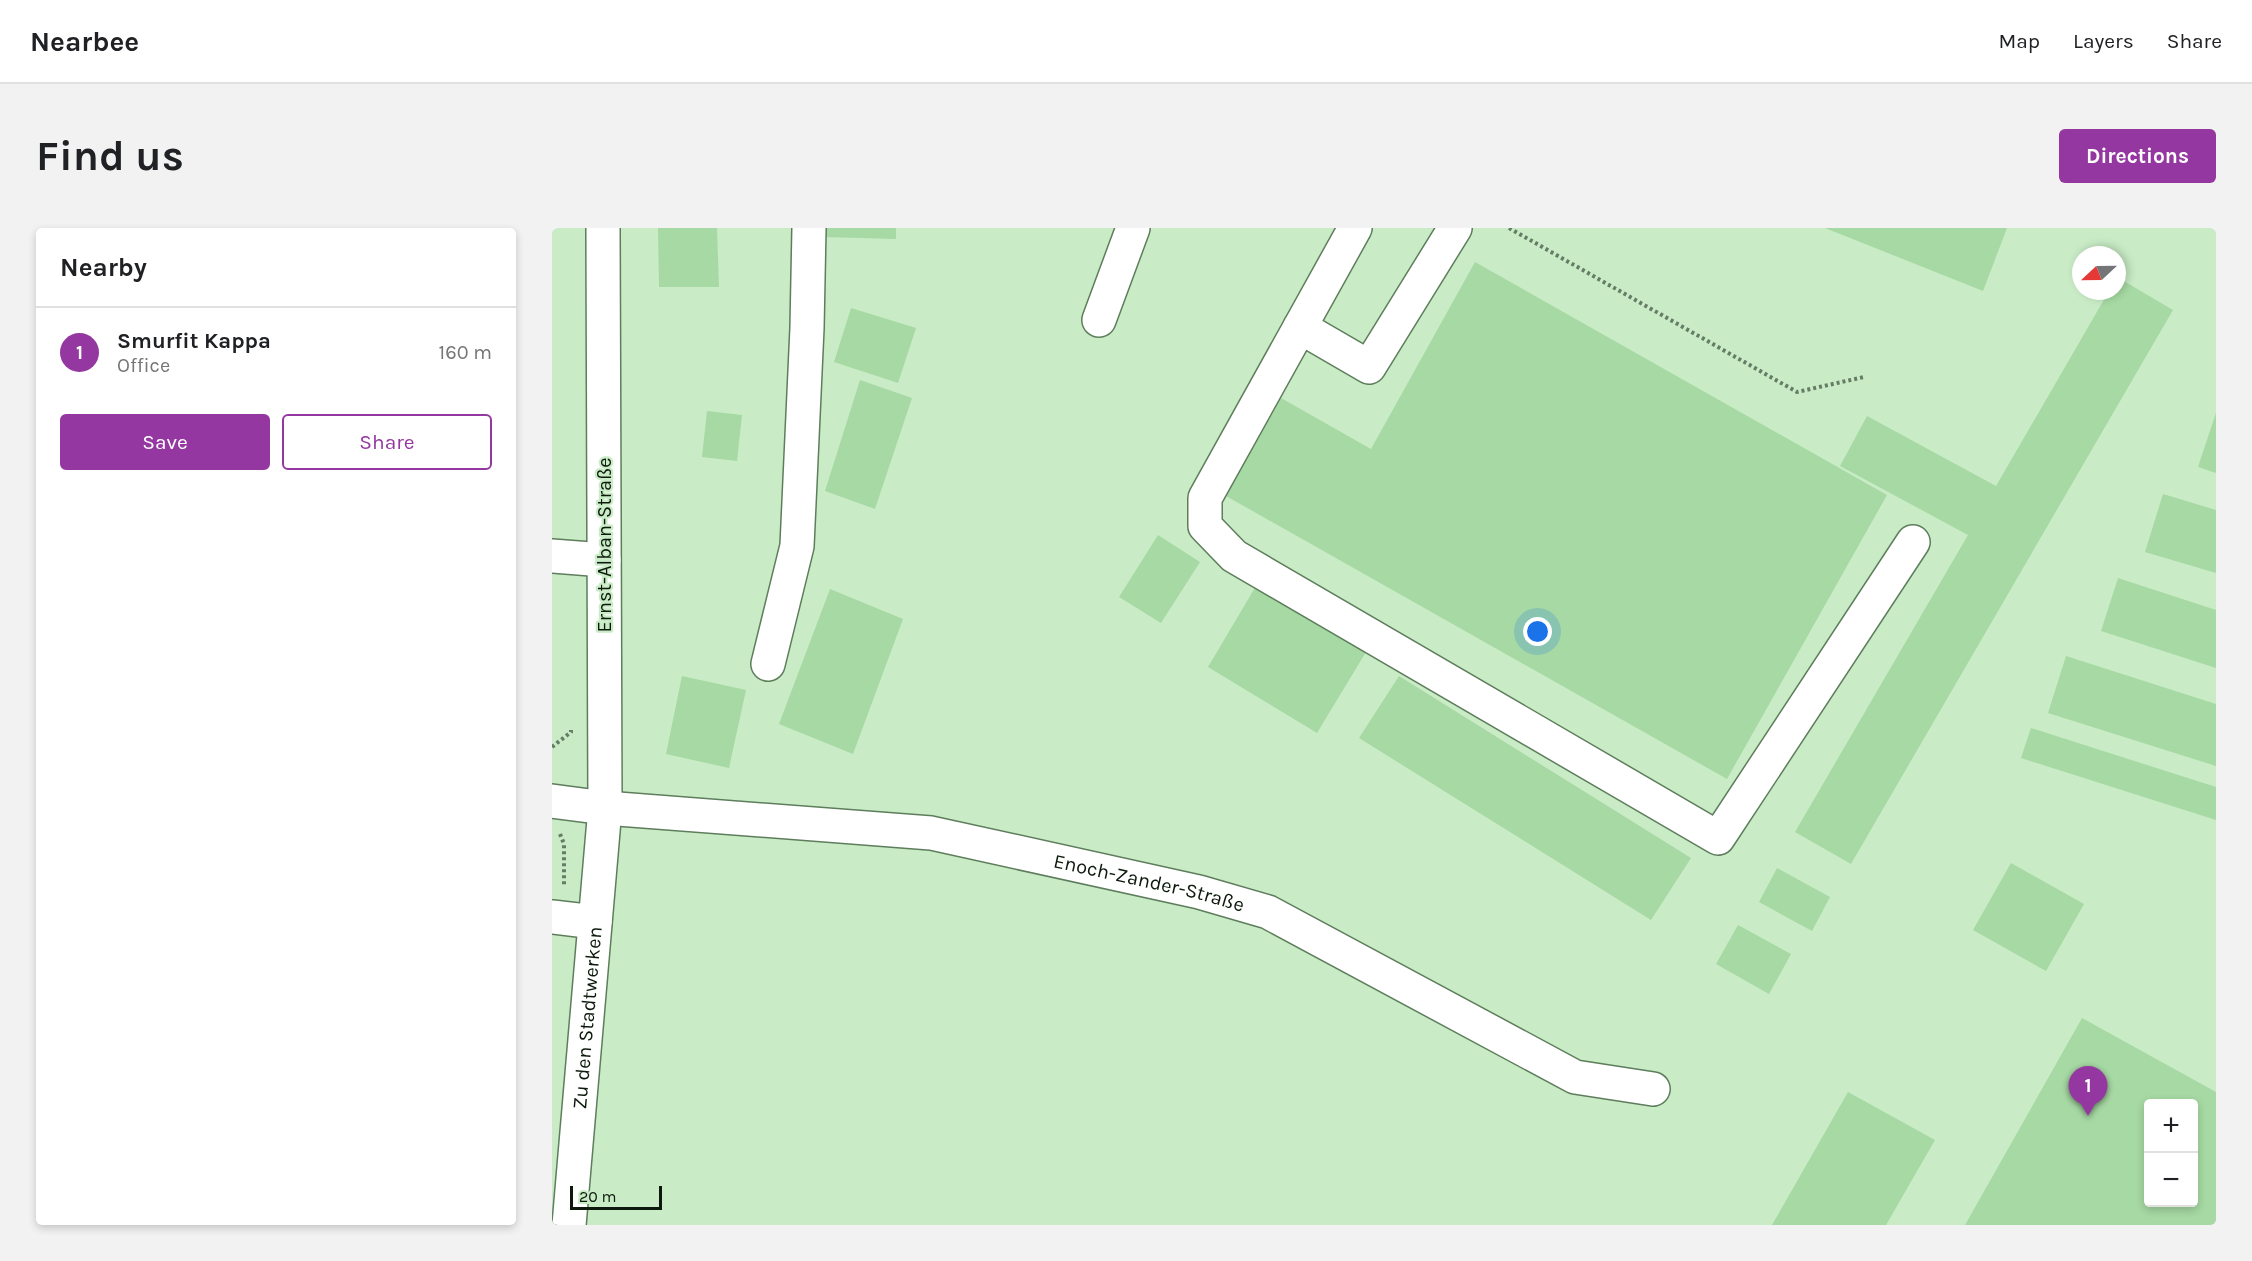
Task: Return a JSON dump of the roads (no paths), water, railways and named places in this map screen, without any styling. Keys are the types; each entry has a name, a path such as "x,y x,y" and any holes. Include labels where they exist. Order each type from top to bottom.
{"street":[{"name":"Ernst-Alban-Straße","path":"603,228 605,808"},
{"path":"768,664 797,546 807,328 808,228"},
{"path":"1099,320 1132,228"},
{"path":"1355,228 1205,498 1204,526 1234,556 1718,838 1913,542"},
{"path":"1300,327 1369,367 1455,228"},
{"path":"552,555 604,561"},
{"path":"552,801 605,808"},
{"name":"Zu den Stadtwerken","path":"569,1225 562,1179 595,922 605,808"},
{"name":"Enoch-Zander-Straße","path":"605,808 931,833 1200,892 1268,912 1575,1077 1653,1089"},
{"path":"552,917 595,922"}],"place":[{"name":"Smurfit Kappa","path":"2088,1116"}]}
